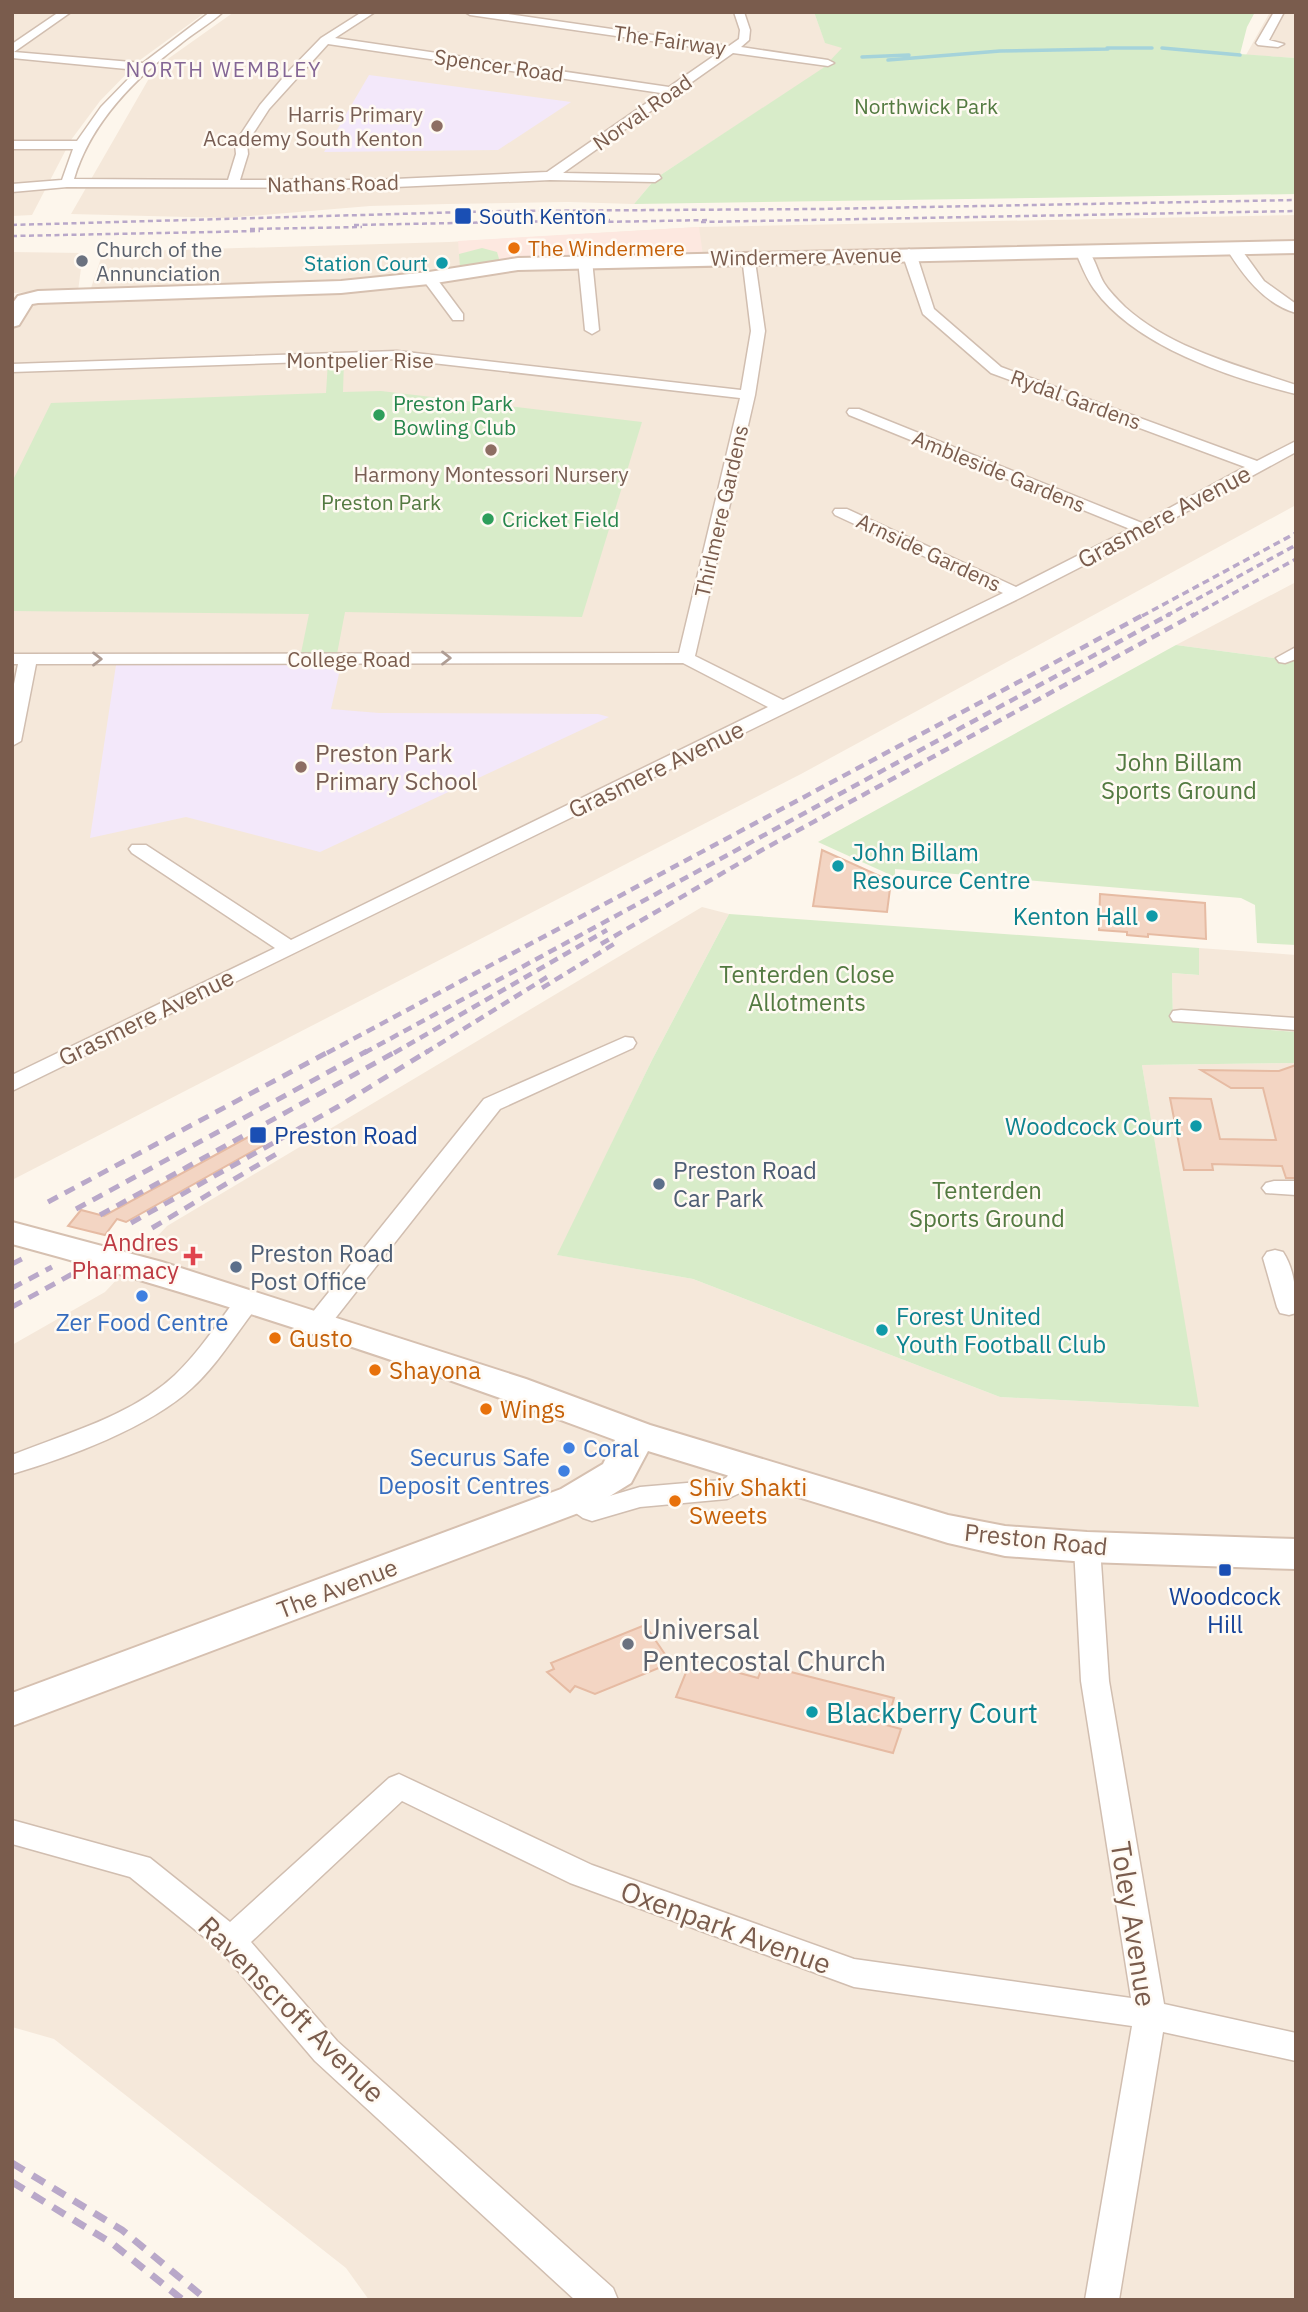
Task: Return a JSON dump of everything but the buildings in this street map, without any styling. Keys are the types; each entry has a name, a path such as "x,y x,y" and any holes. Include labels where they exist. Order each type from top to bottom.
{"street":[{"path":"12,49 66,12"},
{"path":"67,183 83,145 113,99 145,67 218,12"},
{"path":"233,184 242,154 241,143 290,75 325,40 370,12"},
{"name":"The Fairway","path":"470,12 828,63"},
{"path":"728,12 740,14 744,30 744,40 732,49"},
{"path":"1278,44 1262,43 1279,12"},
{"name":"Spencer Road","path":"325,40 673,91"},
{"name":"Norval Road","path":"550,176 732,49"},
{"path":"12,55 145,67"},
{"path":"12,145 83,145"},
{"name":"Nathans Road","path":"12,188 67,183 373,184 550,176 582,184 654,178"},
{"name":"Windermere Avenue","path":"16,313 37,297 341,287 429,278 518,264 585,260 1296,247"},
{"path":"1233,248 1261,287 1281,303 1296,309"},
{"path":"1082,251 1100,288 1131,317 1153,332 1189,351 1296,390"},
{"name":"Rydal Gardens","path":"909,253 928,311 996,370 1258,467"},
{"name":"Thirlmere Gardens","path":"686,658 748,395 758,331 749,257"},
{"path":"585,260 592,330"},
{"path":"429,278 458,317"},
{"name":"Montpelier Rise","path":"12,368 397,355 748,395"},
{"name":"Ambleside Gardens","path":"855,412 1143,529"},
{"name":"Grasmere Avenue","path":"12,1084 1016,593 1143,529 1296,446"},
{"name":"Arnside Gardens","path":"841,512 1016,593"},
{"path":"686,658 782,707"},
{"name":"College Road","path":"20,659 686,658"},
{"path":"12,741 20,659"},
{"path":"139,849 289,948"},
{"path":"1181,1016 1296,1024"},
{"path":"317,1324 492,1104 625,1043"},
{"name":"Preston Road","path":"12,1233 150,1270 513,1388 637,1434 948,1529 1005,1541 1087,1547 1296,1554"},
{"path":"1275,1258 1289,1292"},
{"path":"12,1465 110,1425 168,1394 183,1382 247,1301"},
{"path":"637,1434 629,1485 727,1489 737,1483 745,1466"},
{"name":"The Avenue","path":"12,1710 575,1499 629,1485"},
{"name":"Toley Avenue","path":"1087,1547 1095,1681 1150,2015 1102,2300"},
{"name":"Oxenpark Avenue","path":"231,1941 399,1786 581,1874 854,1973 1150,2015 1296,2047"},
{"name":"Ravenscroft Avenue","path":"12,1832 139,1867 231,1941 326,2051 601,2300"}],"shaded area":[{"path":"12,12 206,12 140,60 100,101 71,140 32,215 12,216"},
{"path":"234,12 814,12 825,42 843,48 823,69 656,178 634,204 568,202 370,206 227,218 71,214 155,68"},
{"path":"1270,12 1296,12 1296,58 1246,55"},
{"name":"Harris Primary Academy South Kenton","path":"369,75 571,102 498,150 324,152"},
{"path":"1296,215 1296,505 801,774 12,1180 12,324 24,301 87,300 103,252 449,242 699,227"},
{"path":"699,227 703,255 460,268 458,241"},
{"path":"12,252 83,253 78,291 12,293"},
{"path":"1296,582 1296,661 1176,645"},
{"name":"Preston Park Primary School","path":"116,665 341,665 331,709 379,713 598,714 609,717 320,852 186,817 90,838"},
{"path":"702,907 729,914 652,1060 558,1255 693,1279 1000,1397 1198,1407 1142,1065 1296,1063 1296,2300 369,2300 346,2268 54,2039 12,2027 12,1345 105,1292 167,1226"},
{"path":"1199,948 1296,955 1296,1032 1173,1022 1172,973 1198,975"}],"green space":[{"name":"Northwick Park","path":"814,12 1255,12 1247,27 1240,54 1296,58 1296,194 634,204 656,178 823,68 842,48 825,43"},
{"path":"482,248 497,252 500,262 460,269 459,254"},
{"name":"Preston Park","path":"328,361 344,361 343,392 381,391 642,422 582,617 345,612 337,654 301,653 309,614 12,611 12,482 51,403 326,393"},
{"name":"John Billam Sports Ground","path":"1176,645 1296,661 1296,945 1257,943 1255,905 1241,898 895,869 895,877 818,842"},
{"name":"Tenterden Sports Ground","path":"729,914 1199,948 1199,975 1172,973 1173,1022 1296,1032 1296,1063 1142,1065 1199,1407 1000,1397 693,1279 557,1255 652,1060"}],"waterway":[{"path":"1107,48 1152,48"},
{"path":"1162,48 1240,55"},
{"path":"888,60 1000,51 1108,49"},
{"path":"862,57 909,55"}],"railway":[{"path":"12,225 501,211 821,209 1296,200"},
{"path":"701,222 1296,211"},
{"path":"354,225 610,220"},
{"path":"600,222 709,220"},
{"path":"250,229 362,227"},
{"path":"12,236 260,231"},
{"path":"1142,616 1296,533"},
{"path":"1166,616 1296,545"},
{"path":"1192,616 1296,559"},
{"path":"327,1053 1145,614"},
{"path":"364,1053 1170,614"},
{"path":"601,944 762,850 1195,614"},
{"path":"394,1053 607,930"},
{"path":"542,988 614,944"},
{"path":"425,1053 547,977"},
{"path":"48,1202 330,1051"},
{"path":"76,1209 367,1051"},
{"path":"100,1215 397,1051"},
{"path":"131,1223 339,1106 428,1051"},
{"path":"152,1228 278,1153"},
{"path":"12,1264 22,1259"},
{"path":"12,1288 52,1267"},
{"path":"12,1307 74,1273"},
{"path":"12,2163 122,2230 207,2300"},
{"path":"12,2182 113,2244 183,2300"}],"place":[{"name":"Harris Primary Academy South Kenton","path":"437,126"},
{"name":"South Kenton","path":"463,216"},
{"name":"The Windermere","path":"514,248"},
{"name":"Church of the Annunciation","path":"82,261"},
{"name":"Station Court","path":"442,263"},
{"name":"Preston Park Bowling Club","path":"379,415"},
{"name":"Harmony Montessori Nursery","path":"491,450"},
{"name":"Cricket Field","path":"488,519"},
{"name":"Preston Park Primary School","path":"301,767"},
{"name":"John Billam Resource Centre","path":"838,866"},
{"name":"Kenton Hall","path":"1152,916"},
{"name":"Woodcock Court","path":"1196,1126"},
{"name":"Preston Road","path":"258,1135"},
{"name":"Preston Road Car Park","path":"659,1184"},
{"name":"Andres Pharmacy","path":"193,1256"},
{"name":"Preston Road Post Office","path":"236,1267"},
{"name":"Zer Food Centre","path":"142,1296"},
{"name":"Forest United Youth Football Club","path":"882,1330"},
{"name":"Gusto","path":"275,1338"},
{"name":"Shayona","path":"375,1370"},
{"name":"Wings","path":"486,1409"},
{"name":"Coral","path":"569,1448"},
{"name":"Securus Safe Deposit Centres","path":"564,1471"},
{"name":"Shiv Shakti Sweets","path":"675,1501"},
{"name":"Woodcock Hill","path":"1225,1570"},
{"name":"Universal Pentecostal Church","path":"628,1644"},
{"name":"Blackberry Court","path":"812,1712"}],"district":[{"name":"NORTH WEMBLEY","path":"224,69"}],"park label":[{"name":"Tenterden Close Allotments","path":"807,988"}]}
